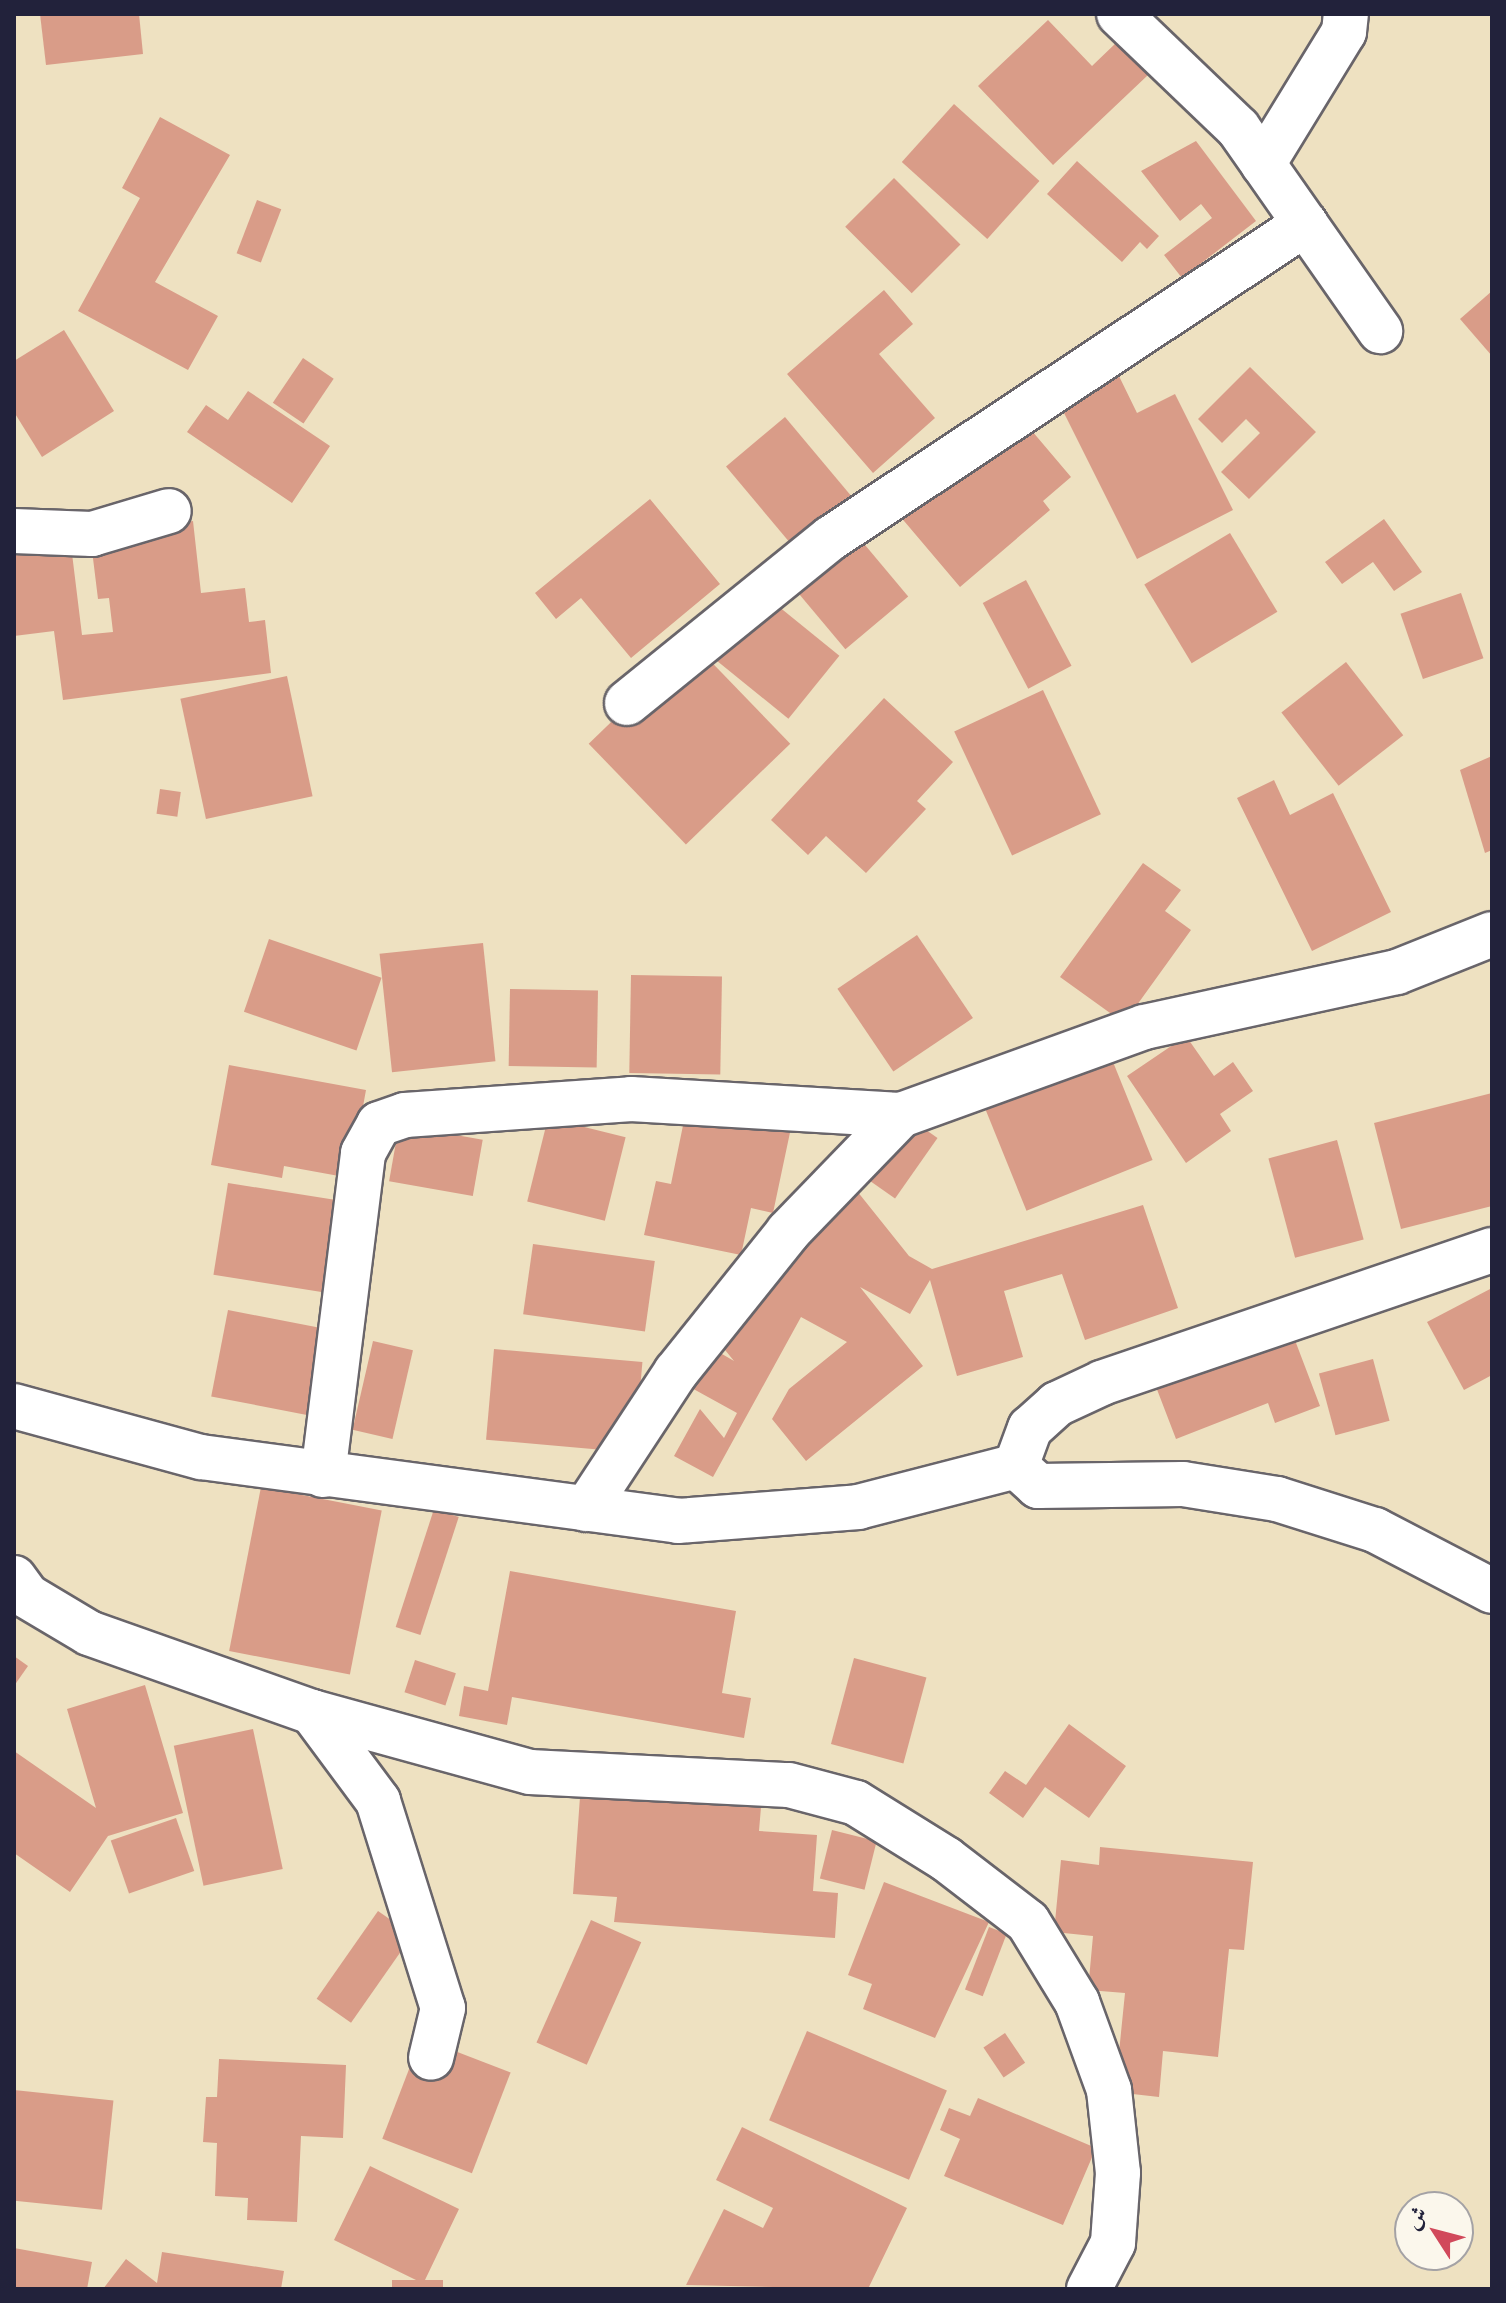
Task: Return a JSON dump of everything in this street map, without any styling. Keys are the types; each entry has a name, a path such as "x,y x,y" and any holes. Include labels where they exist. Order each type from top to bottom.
{"street":[{"path":"1119,14 1238,128 1380,331"},
{"path":"1263,164 1344,32 1346,14"},
{"path":"627,703 831,538 1305,224"},
{"path":"14,531 92,534 169,511"},
{"path":"323,1475 363,1153 379,1124 405,1115 631,1099 901,1115 1144,1027 1397,972 1492,934"},
{"path":"586,1509 676,1372 778,1243 901,1115"},
{"path":"1016,1466 1030,1428 1057,1404 1102,1383 1492,1250"},
{"path":"14,1406 201,1457 678,1521 858,1507 1016,1466"},
{"path":"1016,1466 1038,1486 1183,1484 1277,1499 1409,1546 1492,1591"},
{"path":"1409,1546 1492,1555"},
{"path":"14,1578 27,1596 89,1633 312,1712 530,1772 789,1785 856,1803 946,1859 1028,1922 1077,2002 1109,2090 1118,2173 1113,2243 1089,2289"},
{"path":"312,1712 382,1815 443,2008 431,2058"}],"building":[{"path":"40,14 139,14 143,54 46,65"},
{"path":"1048,20 1092,66 1117,42 1148,75 1053,165 978,86"},
{"path":"954,104 1039,181 987,239 902,162"},
{"path":"160,117 230,155 155,282 218,316 188,370 78,311 140,198 122,188"},
{"path":"1196,141 1256,221 1182,278 1164,255 1212,218 1201,204 1180,221 1141,171"},
{"path":"1077,161 1159,236 1147,249 1140,242 1122,262 1047,194"},
{"path":"894,178 960,244 912,293 845,227"},
{"path":"257,200 281,209 261,263 237,253"},
{"path":"884,290 913,324 879,354 935,418 873,473 787,374"},
{"path":"1492,291 1492,356 1460,319"},
{"path":"64,330 114,411 42,457 14,412 14,361"},
{"path":"303,358 334,379 303,423 273,403"},
{"path":"1250,367 1316,432 1249,499 1221,472 1260,433 1246,419 1222,443 1198,419"},
{"path":"1117,372 1137,413 1175,394 1233,510 1137,559 1058,401"},
{"path":"248,391 330,446 292,503 187,432 206,405 228,420"},
{"path":"785,417 852,497 793,546 726,466"},
{"path":"1032,431 1071,477 1043,501 1050,510 960,587 899,515"},
{"path":"650,499 720,584 631,658 581,598 556,619 535,593"},
{"path":"1384,519 1422,572 1394,591 1373,562 1342,584 1325,562"},
{"path":"193,521 201,593 245,588 249,622 265,620 271,673 63,700 54,631 14,636 14,536 69,529 82,635 113,632 109,598 98,599 90,534"},
{"path":"1230,533 1277,612 1192,663 1144,585"},
{"path":"860,539 908,596 845,649 797,592"},
{"path":"1026,580 1072,666 1028,689 983,603"},
{"path":"757,589 839,656 788,719 706,652"},
{"path":"1461,593 1483,658 1423,679 1400,614"},
{"path":"693,643 790,744 686,844 589,744"},
{"path":"1346,662 1403,735 1339,786 1281,712"},
{"path":"287,676 313,796 206,819 180,699"},
{"path":"1043,690 1101,814 1012,856 954,731"},
{"path":"884,698 953,762 917,801 926,809 866,873 826,836 808,855 771,820"},
{"path":"1492,756 1492,850 1485,853 1460,770"},
{"path":"1274,780 1290,815 1333,793 1391,912 1312,951 1237,798"},
{"path":"160,789 181,792 177,817 157,814"},
{"path":"1143,863 1181,890 1165,911 1191,930 1124,1023 1060,977"},
{"path":"917,935 973,1018 893,1072 837,989"},
{"path":"269,939 382,978 356,1051 244,1012"},
{"path":"483,943 495,1061 392,1072 380,954"},
{"path":"631,975 722,977 720,1075 629,1073"},
{"path":"510,989 598,991 597,1068 509,1066"},
{"path":"1186,1036 1214,1076 1233,1062 1253,1091 1220,1114 1231,1131 1186,1163 1127,1076"},
{"path":"1111,1057 1153,1160 1026,1211 985,1108"},
{"path":"229,1065 366,1090 350,1178 284,1166 282,1178 211,1165"},
{"path":"1492,1093 1492,1206 1401,1229 1374,1123"},
{"path":"688,1101 792,1123 773,1213 751,1208 741,1255 644,1235 656,1181 671,1184"},
{"path":"899,1111 938,1138 895,1199 857,1172"},
{"path":"548,1118 626,1137 605,1221 527,1201"},
{"path":"399,1125 483,1140 473,1196 389,1181"},
{"path":"1337,1140 1364,1239 1295,1258 1268,1158"},
{"path":"845,1176 909,1256 932,1269 1143,1205 1178,1308 1085,1340 1062,1274 1004,1291 1023,1357 957,1376 930,1280 910,1314 860,1287 923,1366 806,1461 772,1419 789,1389 847,1342 801,1317 713,1477 674,1456 700,1409 724,1438 737,1413 688,1386 710,1347 734,1361 717,1340"},
{"path":"228,1183 338,1200 323,1292 213,1275"},
{"path":"533,1244 655,1261 645,1331 523,1314"},
{"path":"1492,1288 1492,1375 1464,1390 1427,1322"},
{"path":"228,1310 330,1330 313,1416 211,1396"},
{"path":"1285,1314 1320,1406 1275,1423 1268,1403 1176,1439 1148,1366"},
{"path":"373,1341 413,1350 392,1439 353,1430"},
{"path":"494,1349 642,1362 635,1453 486,1440"},
{"path":"1373,1359 1390,1421 1335,1435 1319,1373"},
{"path":"261,1487 382,1510 350,1674 229,1651"},
{"path":"434,1509 459,1517 420,1635 396,1627"},
{"path":"510,1571 736,1611 722,1693 751,1698 744,1738 512,1697 507,1725 459,1716 464,1686 488,1691"},
{"path":"14,1656 28,1666 14,1686"},
{"path":"854,1658 926,1677 903,1763 831,1744"},
{"path":"415,1660 456,1673 445,1706 404,1692"},
{"path":"145,1685 183,1813 108,1836 70,1892 14,1853 14,1751 96,1808 67,1709"},
{"path":"1069,1724 1126,1766 1089,1818 1045,1787 1023,1818 989,1793 1005,1771 1026,1785"},
{"path":"253,1729 283,1869 204,1886 174,1746"},
{"path":"581,1783 762,1795 759,1831 817,1835 813,1891 838,1893 835,1938 614,1922 617,1897 573,1894"},
{"path":"176,1818 194,1871 129,1893 111,1840"},
{"path":"832,1830 877,1841 865,1890 820,1879"},
{"path":"1100,1847 1253,1862 1244,1950 1229,1949 1218,2057 1163,2051 1159,2097 1115,2092 1125,1993 1088,1990 1093,1936 1054,1932 1061,1860 1099,1865"},
{"path":"884,1882 989,1922 935,2038 863,2009 872,1984 848,1975"},
{"path":"378,1911 412,1935 351,2023 317,1999"},
{"path":"591,1920 641,1942 587,2065 536,2042"},
{"path":"989,1927 1007,1934 983,1996 965,1990"},
{"path":"807,2031 947,2090 909,2180 769,2120"},
{"path":"1005,2033 1025,2063 1004,2077 983,2048"},
{"path":"421,2038 511,2072 472,2173 382,2139"},
{"path":"219,2059 346,2065 343,2138 301,2136 297,2222 247,2220 248,2198 215,2196 217,2143 203,2142 206,2097 217,2097"},
{"path":"14,2090 113,2100 102,2210 14,2201"},
{"path":"978,2098 1096,2148 1063,2225 944,2176 960,2139 940,2130 949,2108 970,2116"},
{"path":"742,2127 907,2208 868,2289 686,2285 724,2209 763,2228 773,2208 716,2180"},
{"path":"370,2166 459,2209 425,2280 443,2280 443,2289 392,2289 392,2280 416,2280 334,2240"},
{"path":"14,2248 92,2262 87,2289 14,2289"},
{"path":"162,2252 284,2271 281,2289 103,2289 126,2259 157,2283"}]}
